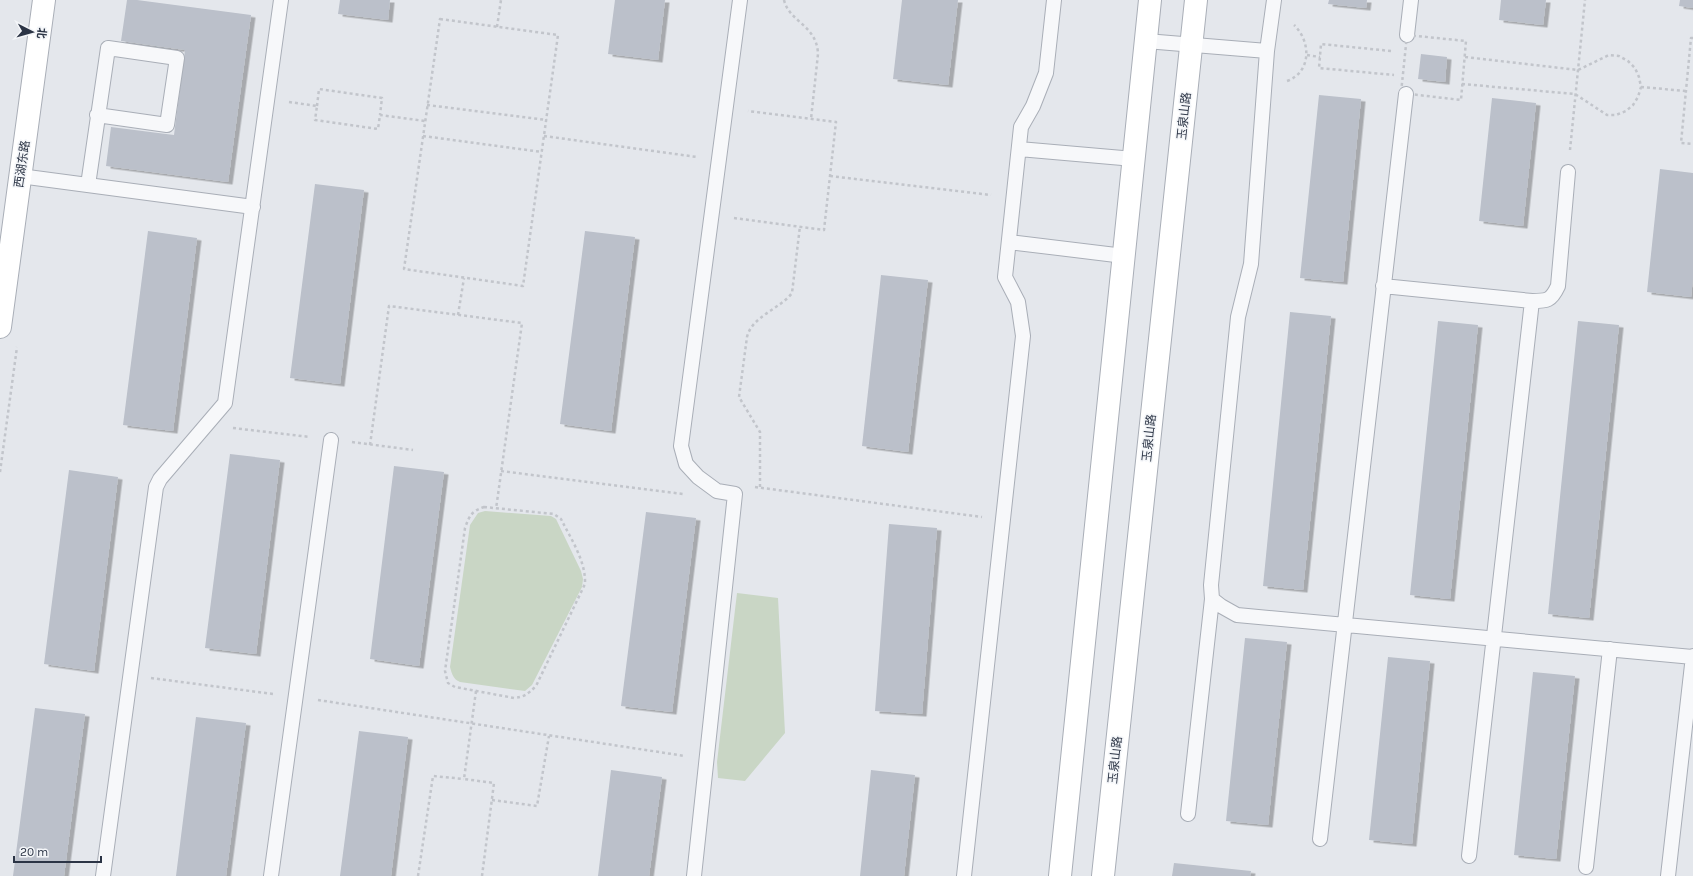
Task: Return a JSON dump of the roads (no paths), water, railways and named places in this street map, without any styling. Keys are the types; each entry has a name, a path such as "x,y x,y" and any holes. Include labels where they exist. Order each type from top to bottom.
{"street":[{"name":"西湖东路","path":"0,327 44,0"},
{"path":"1060,876 1150,0"},
{"name":"玉泉山路","path":"1103,876 1196,0"}],"lane":[{"path":"103,876 156,488 160,479 225,402 281,0"},
{"path":"694,876 735,494 717,492 698,477 686,464 681,446 740,0"},
{"path":"964,876 1023,336 1018,302 1005,277 1021,127 1033,106 1046,73 1054,0"},
{"path":"1407,35 1411,0"},
{"path":"1188,814 1212,599 1211,585 1238,316 1251,264 1267,51 1273,6"},
{"path":"1146,41 1267,51"},
{"path":"88,186 97,115 108,48 177,58 167,125 97,115"},
{"path":"1320,839 1406,94"},
{"path":"1019,149 1134,159"},
{"path":"1383,286 1532,301 1546,301 1553,295 1558,286 1568,172"},
{"path":"20,176 253,207"},
{"path":"1009,242 1124,256"},
{"path":"1469,856 1532,301"},
{"path":"271,876 300,698 330,440"},
{"path":"1212,599 1237,615 1693,657 1668,876"},
{"path":"1586,867 1610,649"}]}
